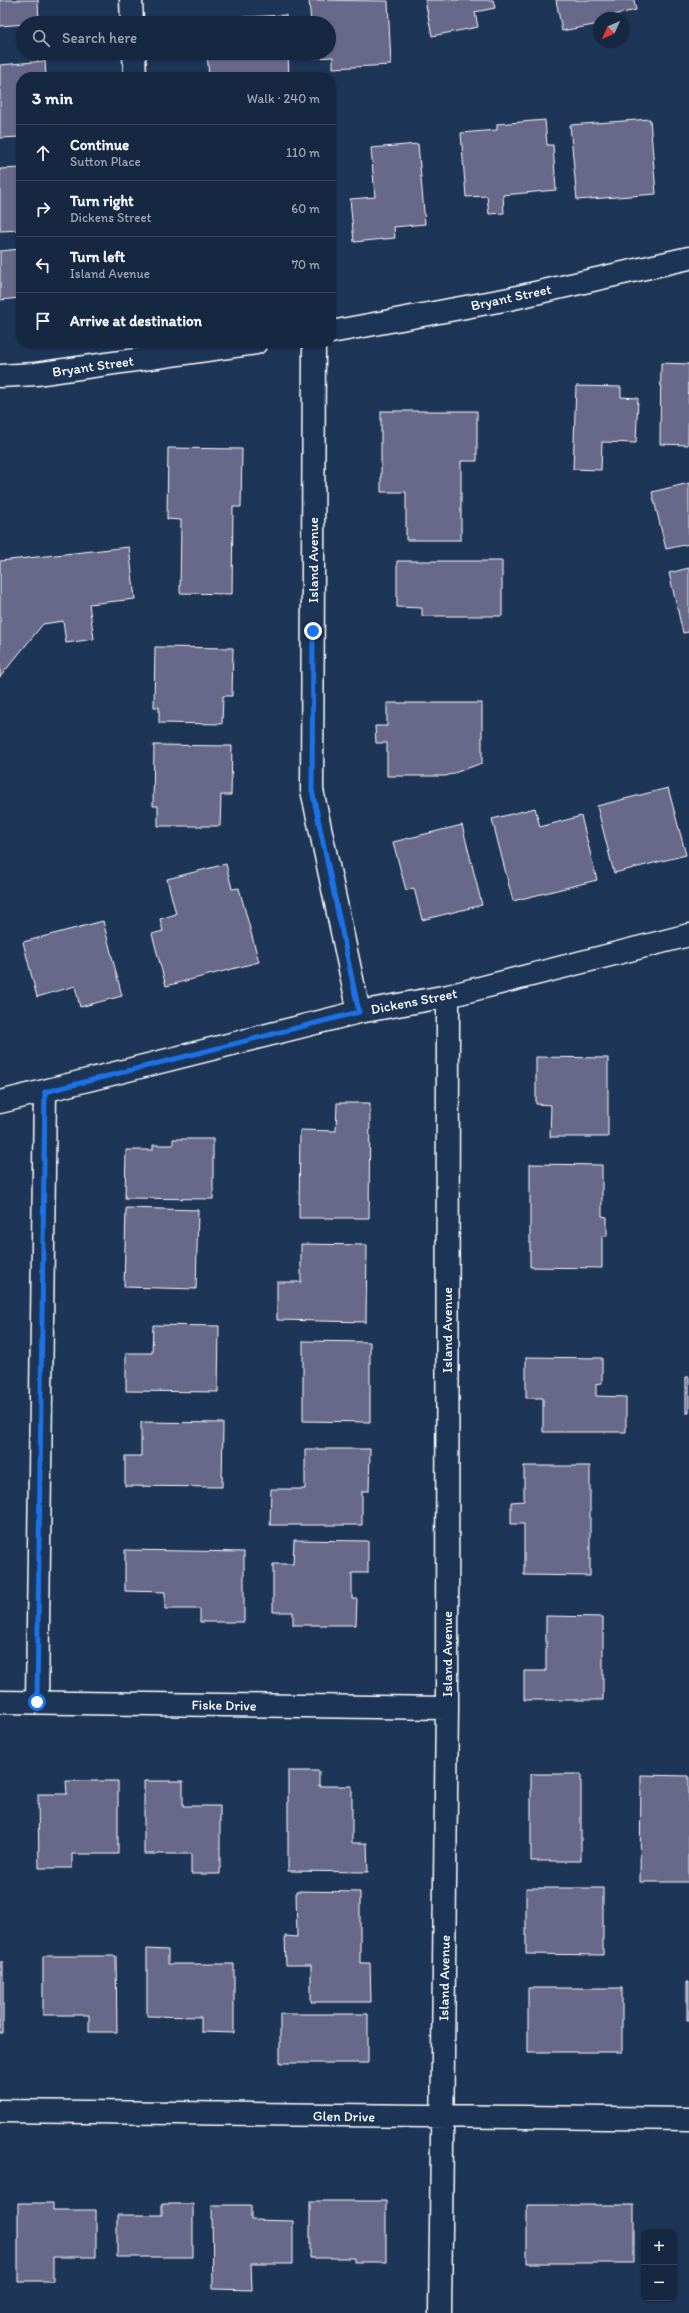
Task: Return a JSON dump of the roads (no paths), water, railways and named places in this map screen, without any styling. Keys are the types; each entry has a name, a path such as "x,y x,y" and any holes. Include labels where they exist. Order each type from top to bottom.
{"street":[{"path":"131,0 132,16"},
{"path":"134,60 135,72"},
{"name":"Bryant Street","path":"336,331 509,299 689,258"},
{"name":"Bryant Street","path":"0,376 150,351 190,348"},
{"name":"Island Avenue","path":"314,348 312,790 359,1012"},
{"name":"Dickens Street","path":"0,1102 45,1092 359,1012 448,996 689,934"},
{"name":"Island Avenue","path":"440,2313 447,1708 448,996"},
{"path":"37,1702 45,1092"},
{"name":"Fiske Drive","path":"0,1702 447,1708"},
{"name":"Glen Drive","path":"0,2111 442,2117 689,2118"}]}
